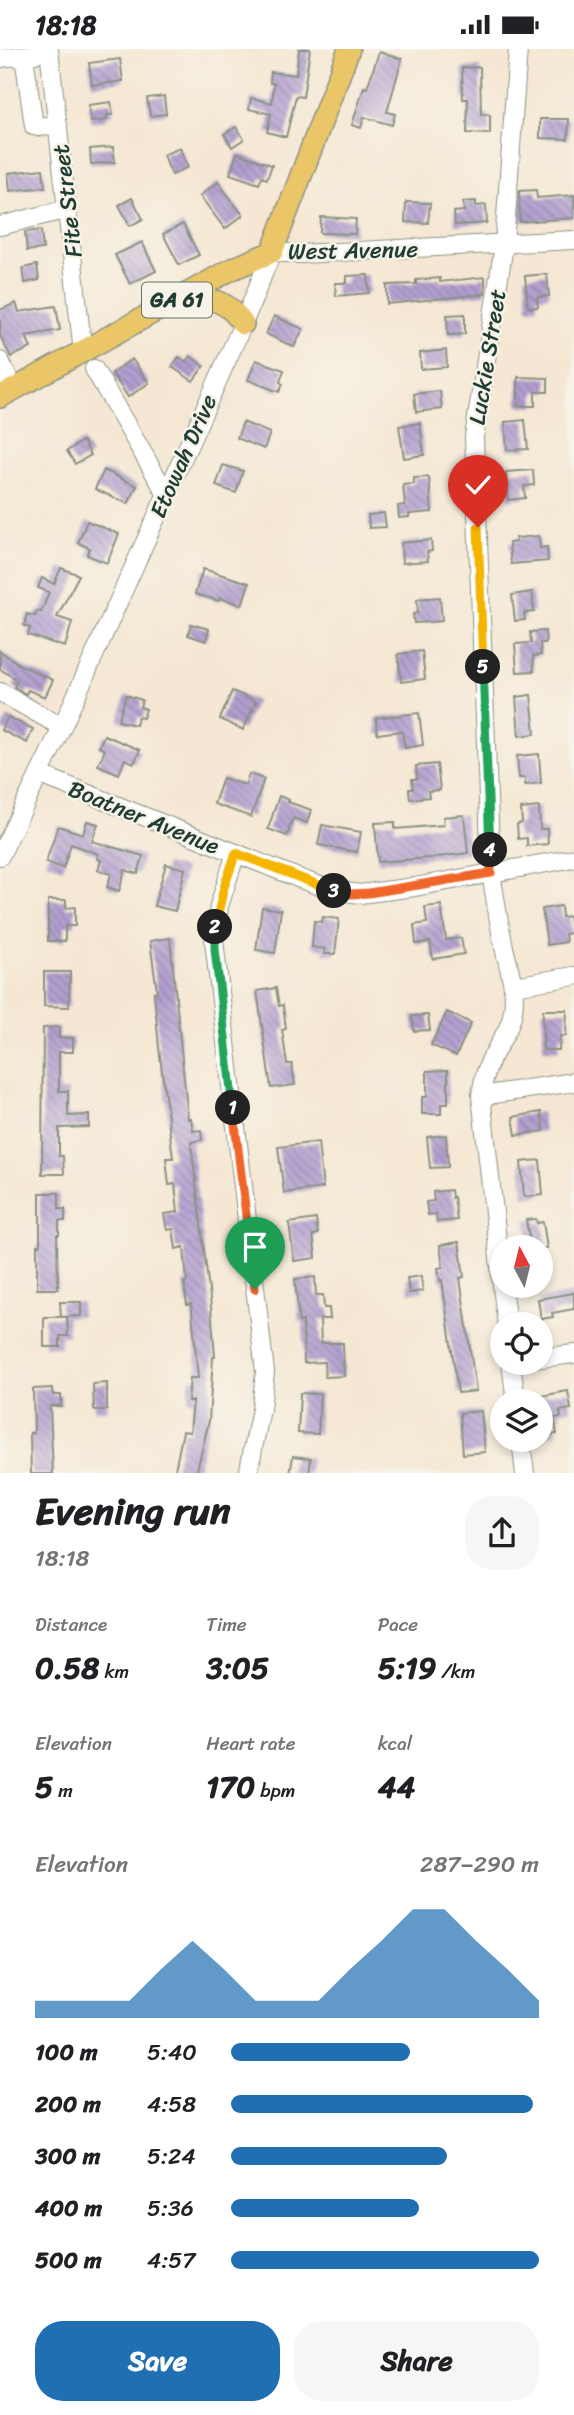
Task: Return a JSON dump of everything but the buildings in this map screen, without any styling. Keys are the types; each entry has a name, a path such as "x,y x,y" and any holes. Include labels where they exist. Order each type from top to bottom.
{"main road":[{"name":"Etowah Drive","path":"272,252 349,49"},
{"name":"West Avenue","path":"7,393 89,361 183,297 230,270 272,252"},
{"path":"183,297 225,303 243,324"}],"street":[{"name":"Luckie Street","path":"496,1235 481,1095 489,1063 505,1036 514,1009 514,986 503,945 491,873 474,437 505,245 518,49"},
{"path":"0,58 49,51"},
{"name":"Fite Street","path":"49,51 89,361 166,493"},
{"path":"24,56 34,126 58,125"},
{"path":"0,226 68,209"},
{"name":"West Avenue","path":"272,252 300,254 574,240"},
{"name":"Etowah Drive","path":"1,851 41,775 243,324 272,252"},
{"path":"0,361 7,393"},
{"path":"0,692 62,727"},
{"name":"Boatner Avenue","path":"41,775 331,890 351,894 415,887 574,858"},
{"path":"236,853 219,906 214,941 265,1372 261,1409 248,1473"},
{"path":"514,986 574,976"},
{"path":"481,1095 574,1082"},
{"path":"553,1357 574,1354"},
{"path":"522,1452 525,1473"}],"route":[{"path":"255,1289 214,941 224,887 236,853 331,890 351,894 415,887 491,873 478,527"}]}
